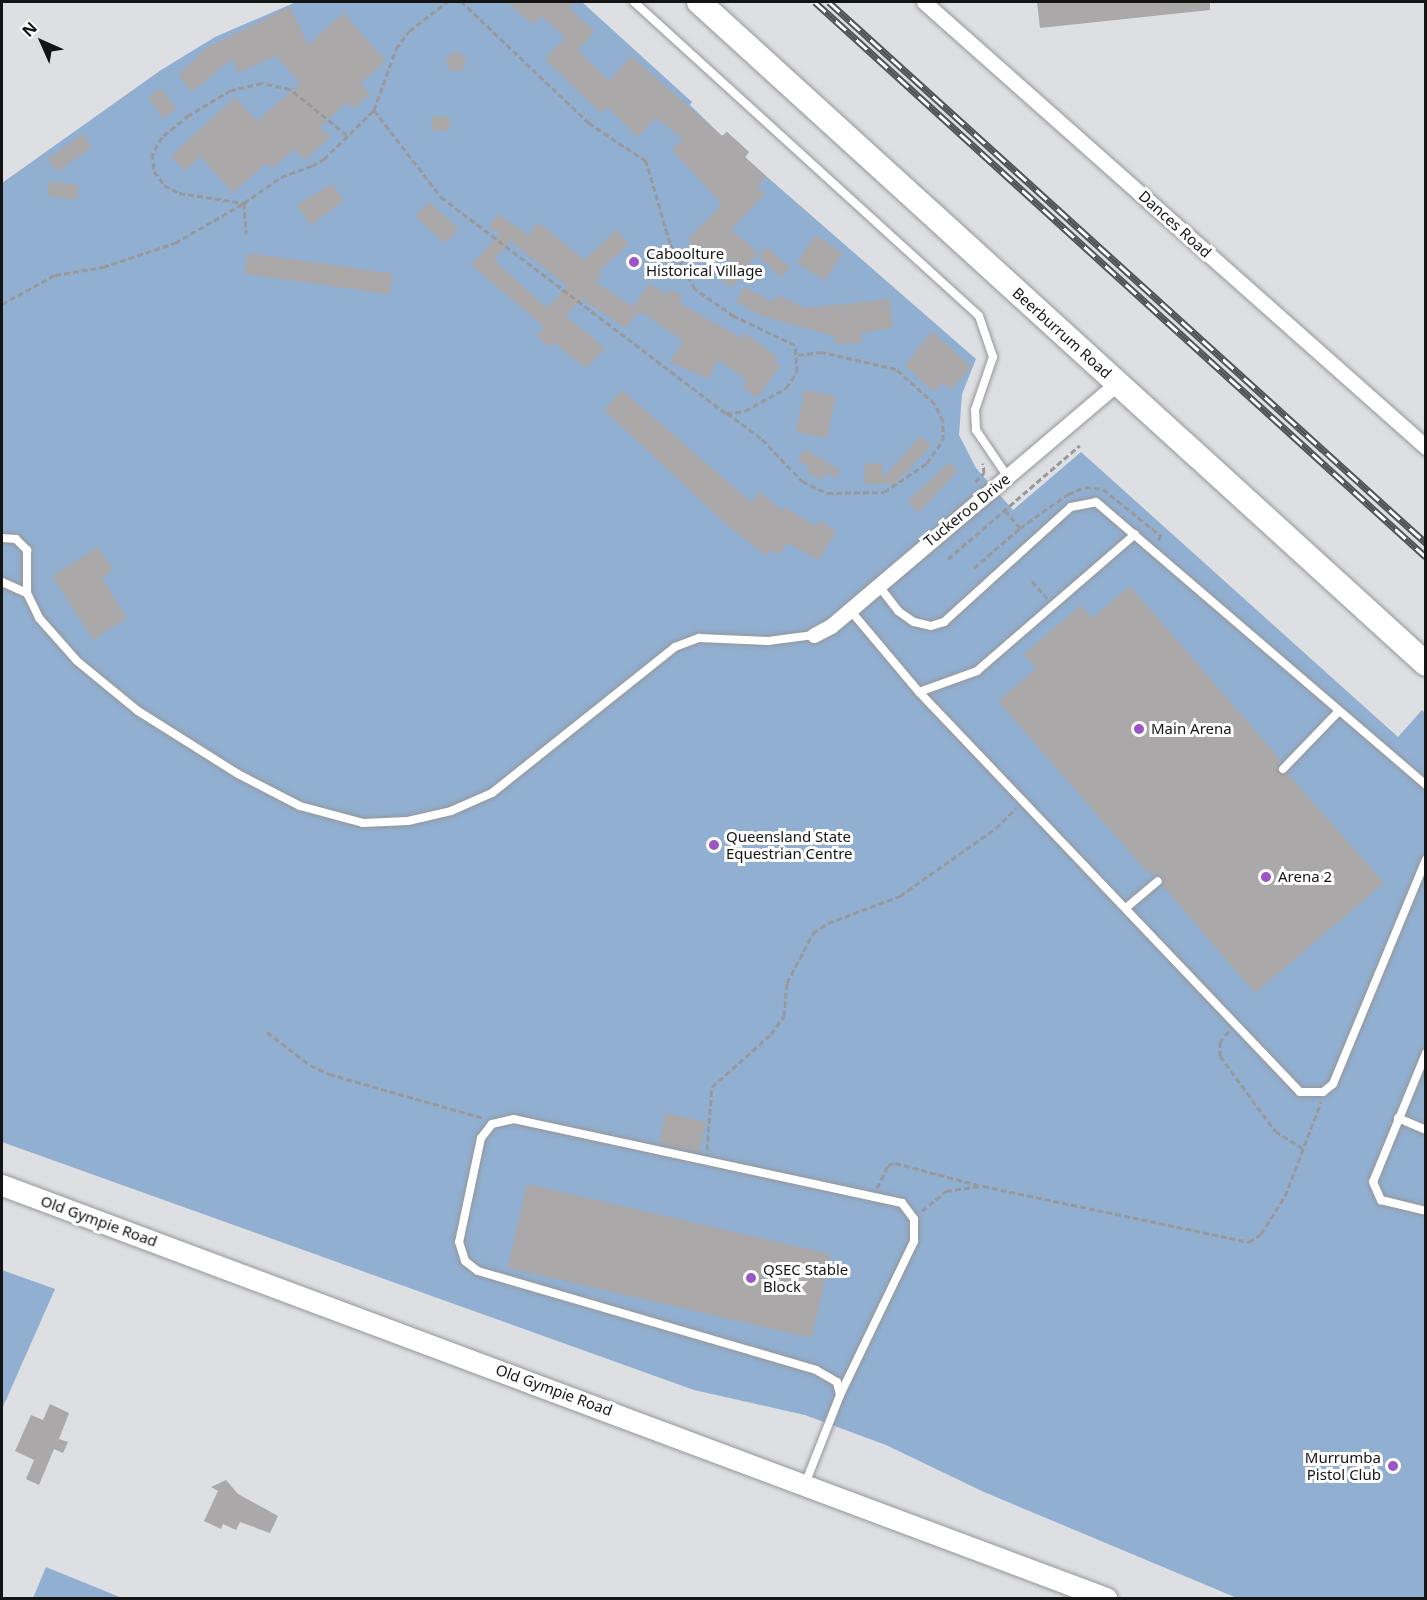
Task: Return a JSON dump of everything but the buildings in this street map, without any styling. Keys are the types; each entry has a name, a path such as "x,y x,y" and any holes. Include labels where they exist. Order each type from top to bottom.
{"main road":[{"name":"Beerburrum Road","path":"699,2 1425,664"},
{"name":"Old Gympie Road","path":"2,1185 1106,1599"}],"street":[{"name":"Dances Road","path":"924,2 1425,447"},
{"name":"Tuckeroo Drive","path":"814,635 849,610 1118,383"}],"lane":[{"path":"634,2 979,316 993,357 975,410 976,430 1008,477"},
{"path":"878,585 898,611 931,626 956,613 973,592 1071,507 1096,502 1337,713 1425,785"},
{"path":"919,692 977,671 1135,534"},
{"path":"2,538 16,539 27,550 27,593 39,618 77,662 138,711 238,774 300,806 363,823 408,821 452,811 492,793 675,647 699,638 768,642 814,635"},
{"path":"2,582 27,593"},
{"path":"849,610 919,692 1127,907 1235,1026 1300,1092 1317,1092 1334,1084 1425,860"},
{"path":"1283,769 1337,713"},
{"path":"1127,907 1158,881"},
{"path":"1425,1053 1377,1166 1375,1193 1394,1206 1425,1211"},
{"path":"1398,1118 1425,1130"},
{"path":"804,1485 840,1395 914,1241 914,1219 902,1203 514,1119 492,1124 480,1138 459,1242 465,1261 478,1271 816,1370 837,1382 840,1395"}],"path":[{"path":"2,304 55,275 103,267 175,243 244,203 281,177 324,159 374,110 402,40 447,2"},
{"path":"462,2 589,123 646,161 670,243 695,289 734,316 786,338 798,355 797,372 786,388 745,411 726,412"},
{"path":"244,203 179,193 164,185 154,171 152,154 162,137 231,90 276,82 347,135"},
{"path":"374,110 447,203 762,439 802,481 827,493 884,492 927,463 943,440 943,421 935,404 896,369 843,355 798,355"},
{"path":"244,203 246,234"},
{"path":"948,559 1080,446"},
{"path":"974,568 1020,528"},
{"path":"705,1160 714,1114 712,1087 771,1035 784,1016 787,983 813,933 828,922 900,896 996,828 1022,801"},
{"path":"1235,1026 1220,1042 1220,1056 1275,1131 1302,1148"},
{"path":"267,1032 310,1065 329,1074 476,1113 492,1124"},
{"path":"874,1197 882,1174 895,1163 983,1186 1249,1242 1275,1213 1302,1148 1323,1107 1317,1092"},
{"path":"914,1219 946,1191 983,1186"}],"shaded area":[{"name":"Queensland State Equestrian Centre","path":"296,2 582,2 692,102 690,105 722,136 727,132 749,152 745,157 976,359 962,394 959,435 976,468 1013,510 1081,452 1398,737 1422,710 1425,713 1425,1598 1237,1598 984,1492 886,1445 805,1415 694,1390 2,1142 2,183 161,70 215,37"},
{"path":"2,1270 55,1289 2,1409"},
{"path":"46,1567 122,1598 33,1598"}],"railway":[{"path":"815,2 1426,557"},
{"path":"829,2 1426,543"}],"place":[{"name":"Caboolture Historical Village","path":"634,262"},
{"name":"Main Arena","path":"1139,729"},
{"name":"Queensland State Equestrian Centre","path":"714,845"},
{"name":"Arena 2","path":"1266,877"},
{"name":"QSEC Stable Block","path":"751,1278"},
{"name":"Murrumba Pistol Club","path":"1393,1466"}]}
